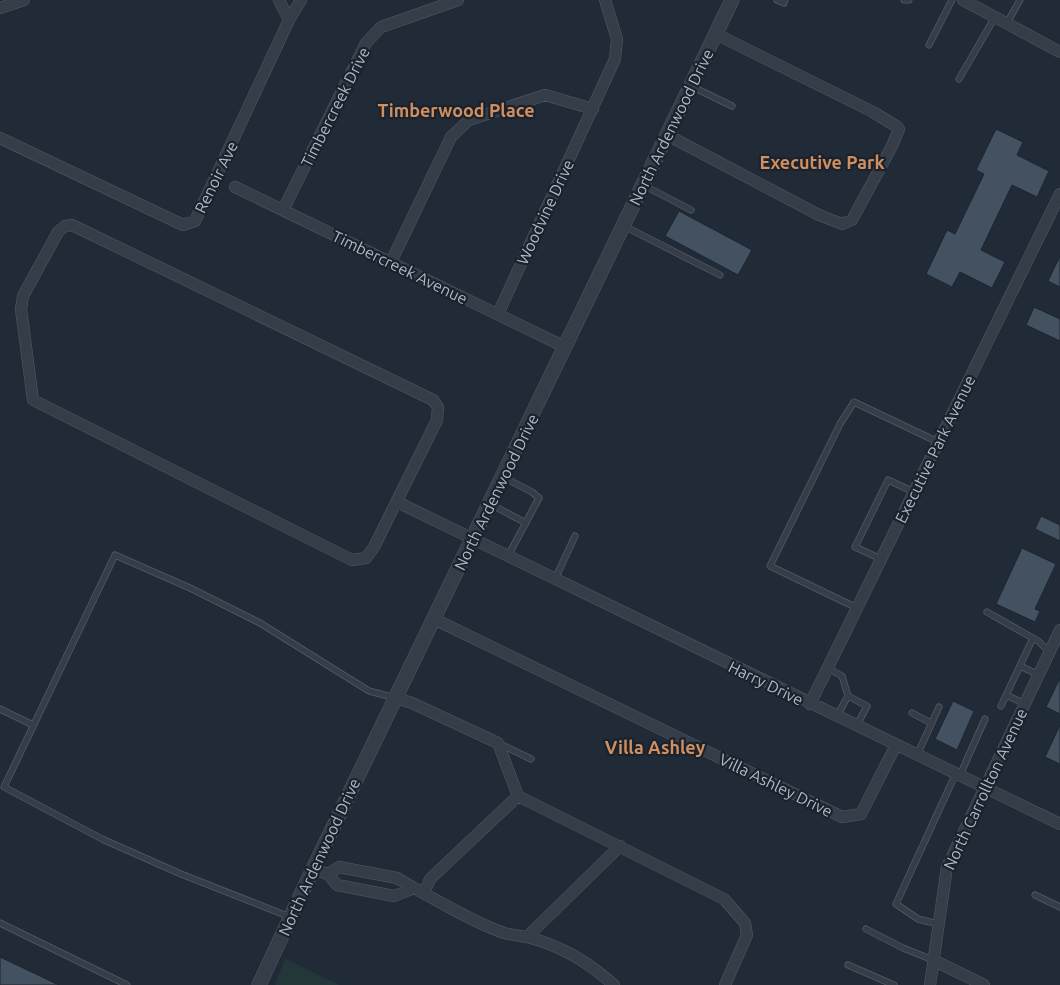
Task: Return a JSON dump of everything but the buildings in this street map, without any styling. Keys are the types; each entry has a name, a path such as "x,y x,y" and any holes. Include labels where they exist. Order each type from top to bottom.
{"street":[{"path":"0,8 24,0"},
{"path":"279,0 289,20"},
{"name":"Renoir Ave","path":"0,138 184,225 195,221 289,20 301,0"},
{"name":"Timbercreek Drive","path":"283,210 366,43 381,27 458,0"},
{"name":"Woodvine Drive","path":"498,314 615,59 617,39 605,0"},
{"name":"North Ardenwood Drive","path":"259,985 313,869 716,34 730,1"},
{"path":"970,2 1060,52"},
{"path":"667,135 819,215 842,224 852,220 892,146 898,129 896,126 873,112 716,34"},
{"path":"391,262 451,137 469,120 545,95 593,109"},
{"name":"Timbercreek Avenue","path":"235,187 565,347"},
{"name":"Executive Park Avenue","path":"810,704 1060,194"},
{"path":"72,225 84,229 428,396 438,407 437,420 396,502 374,547 366,558 352,560 39,404 31,396 21,309 23,296 58,232 65,226 72,225"},
{"name":"Harry Drive","path":"396,502 507,558 1060,824"},
{"name":"Villa Ashley Drive","path":"434,619 842,817 861,814 896,745"},
{"name":"North Carrollton Avenue","path":"930,985 947,867 1060,630"},
{"path":"396,698 412,703 498,743 518,796 724,899 745,923 747,935 725,985"},
{"path":"313,869 328,874 337,885 394,896 419,891 518,796"},
{"path":"527,937 620,846"},
{"path":"328,874 339,867 397,878 468,917 505,933 527,937 574,954 592,966 614,985"},
{"path":"933,960 984,985"}],"lane":[{"path":"777,0 784,4 785,0"},
{"path":"904,0 909,0"},
{"path":"928,45 952,0"},
{"path":"1007,23 1020,0"},
{"path":"959,79 994,17"},
{"path":"691,86 732,106"},
{"path":"643,185 691,210"},
{"path":"624,226 720,274"},
{"path":"857,608 770,566 840,424 854,402 938,442"},
{"path":"503,477 523,491 539,498 507,558"},
{"path":"881,559 855,547 888,480 914,492"},
{"path":"490,504 512,513 526,523"},
{"path":"554,580 575,536"},
{"path":"290,917 181,874 102,839 4,787 115,555 190,588 260,623 369,691 396,698"},
{"path":"987,612 1034,638 1050,652"},
{"path":"1001,706 1034,638"},
{"path":"1020,666 1039,675"},
{"path":"827,668 842,676 848,696 837,717"},
{"path":"1006,695 1025,704"},
{"path":"848,696 867,706 856,726"},
{"path":"917,755 939,707"},
{"path":"0,709 33,725"},
{"path":"912,713 931,723"},
{"path":"938,924 918,919 896,904 985,719"},
{"path":"498,743 532,759"},
{"path":"1035,895 1060,907"},
{"path":"0,923 127,985"},
{"path":"866,929 903,948 933,960"},
{"path":"848,965 894,985"}],"green space":[{"path":"286,959 339,985 275,985"}],"district":[{"name":"Timberwood Place","path":"456,110"},
{"name":"Executive Park","path":"822,162"},
{"name":"Villa Ashley","path":"655,747"}]}
